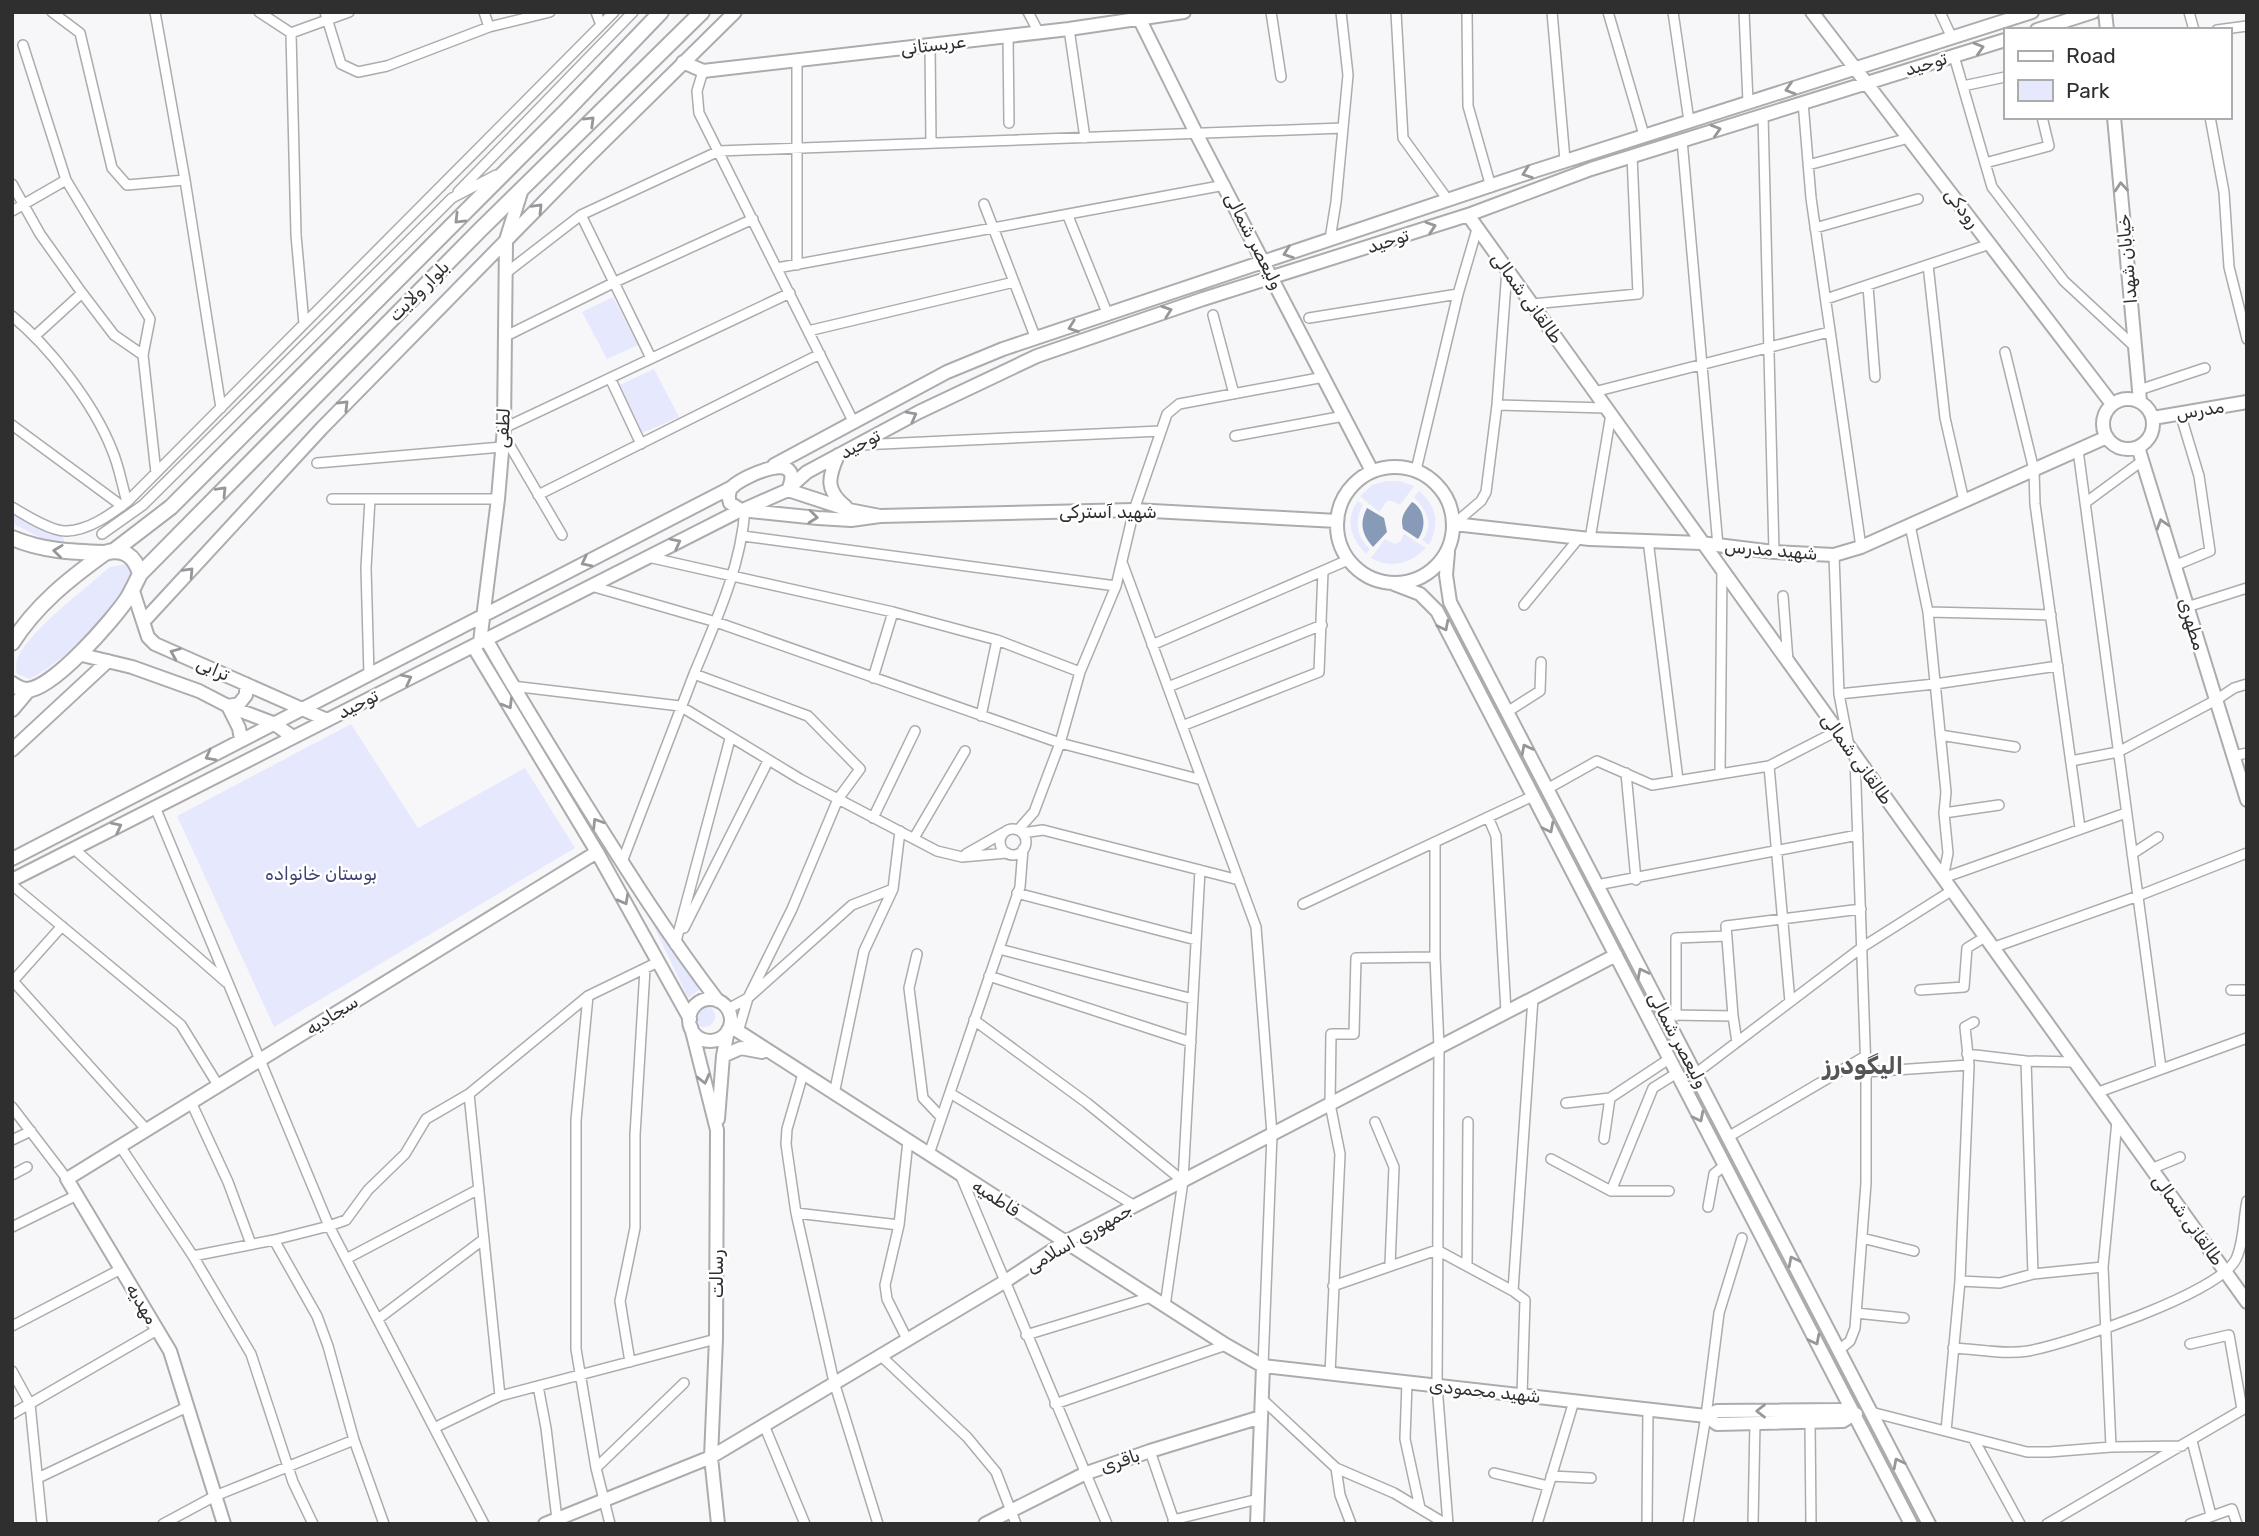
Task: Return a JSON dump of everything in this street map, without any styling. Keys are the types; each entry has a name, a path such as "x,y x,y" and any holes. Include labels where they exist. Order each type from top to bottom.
{"main road":[{"name":"بلوار ولایت","path":"12,643 29,619 54,593 171,507 510,168 661,12"},
{"name":"بلوار ولایت","path":"28,690 47,683 78,654 106,625 140,574 522,188 702,12"},
{"name":"عربستانی","path":"703,71 1069,29 1138,16 1184,12"},
{"name":"رودکی","path":"1812,12 2112,404"},
{"name":"توحید","path":"12,859 734,486 853,421 986,356 1565,160 2032,12"},
{"path":"2043,28 2093,12"},
{"path":"143,622 322,428 683,62 737,13"},
{"name":"ولیعصر شمالی","path":"1138,16 1196,133 1373,471"},
{"name":"توحید","path":"12,880 648,557 789,489 807,472 838,455 1037,356 1272,276 1468,215 1632,156 2004,40"},
{"path":"683,62 703,71"},
{"name":"خیابان شهدا","path":"2114,119 2139,396"},
{"path":"506,240 522,188"},
{"name":"طالقانی شمالی","path":"1468,215 2247,1302"},
{"name":"لطفی","path":"480,643 503,436 506,240"},
{"path":"986,356 997,374"},
{"path":"2139,396 2150,411 2152,432 2138,447 2124,448 2112,443 2103,424 2104,416 2112,404 2139,396"},
{"name":"مدرس","path":"2152,418 2246,404"},
{"name":"شهید مدرس","path":"1454,524 1584,538 1701,542 1774,552 1834,555 1861,547 2107,437"},
{"name":"مطهری","path":"2138,447 2247,800"},
{"path":"838,455 830,486 836,499 849,510"},
{"path":"774,465 782,466 789,472 789,489 849,510 880,516"},
{"path":"1387,466 1416,470 1431,478 1443,491 1451,506 1454,524 1448,552 1429,573 1412,581 1394,584 1377,581 1360,572 1348,560 1339,541 1336,521 1340,505 1347,491 1359,479 1373,471 1387,466"},
{"path":"734,486 729,493 730,503 743,510 851,520 880,516"},
{"name":"شهید آسترکی","path":"880,516 1134,510 1336,521"},
{"path":"12,538 33,547 60,552 123,552 137,564 140,574"},
{"name":"ولیعصر شمالی","path":"1448,552 1446,575 1450,602 1597,885 1669,1014 1695,1074 1929,1524"},
{"name":"ولیعصر شمالی","path":"1394,584 1420,594 1437,611 1911,1524"},
{"name":"ترابی","path":"132,588 148,637 155,644 327,720"},
{"path":"480,643 512,686 675,945 723,1005 732,1030 723,1056 717,1130"},
{"name":"رسالت","path":"480,643 690,1023 717,1130 716,1339 711,1457 718,1524"},
{"name":"ترابی","path":"78,654 132,667 199,691 228,706 273,723 293,737"},
{"path":"12,750 108,661"},
{"path":"12,684 28,690 12,709"},
{"path":"241,739 239,728 228,706 239,704 246,695 246,684"},
{"name":"سجادیه","path":"67,1179 597,852"},
{"name":"جمهوری اسلامی","path":"551,1522 711,1457 1004,1282 1065,1242 1615,955"},
{"path":"723,1005 712,999 699,1002 691,1012 690,1023 698,1037 709,1041 732,1030"},
{"name":"فاطمیه","path":"732,1030 1263,1366"},
{"path":"723,1056 741,1048 755,1049 782,1060"},
{"name":"مهدیه","path":"67,1179 170,1351 224,1524"},
{"path":"1257,1524 1263,1366"},
{"name":"شهید محمودی","path":"1263,1366 1706,1416 1717,1424 1843,1421 1854,1414"},
{"name":"شهید محمودی","path":"1706,1416 1717,1411 1841,1410 1854,1414"},
{"path":"1854,1414 1871,1412"},
{"name":"باقری","path":"985,1524 1084,1474 1261,1417"}],"street":[{"path":"52,12 80,33 112,168 127,185 185,180"},
{"path":"155,12 185,180 220,408"},
{"path":"259,12 291,33"},
{"path":"291,33 326,16 349,12"},
{"path":"484,12 489,27"},
{"path":"326,16 341,64 358,72 387,66 489,27 550,12"},
{"path":"596,12 601,25"},
{"path":"12,507 36,521 66,532 96,523 124,504 614,12"},
{"path":"102,534 143,505 452,198 633,12"},
{"path":"1028,12 1038,31"},
{"path":"1271,12 1281,77"},
{"path":"1330,239 1348,75 1341,12"},
{"path":"1396,12 1403,138 1448,200"},
{"path":"1467,12 1468,106 1491,187"},
{"path":"1552,12 1565,160"},
{"path":"1608,12 1644,135"},
{"path":"1673,12 1689,121"},
{"path":"1744,12 1748,102"},
{"path":"1940,12 1952,38"},
{"path":"1069,29 1085,138"},
{"path":"291,33 296,235 304,324"},
{"path":"1008,36 1009,122"},
{"path":"23,45 66,180 150,319 143,355 156,473"},
{"path":"930,45 931,143"},
{"path":"1955,56 1992,187 2063,281 2135,347"},
{"path":"797,61 797,265"},
{"path":"703,71 697,91 699,113 853,421"},
{"path":"1963,86 2004,77"},
{"path":"1803,103 1815,228 1861,547"},
{"path":"1763,115 1774,552"},
{"path":"1985,163 2049,146 2042,119"},
{"path":"2210,119 2224,192 2229,267 2247,339"},
{"path":"506,273 581,215 719,151 1343,128"},
{"path":"1808,165 1909,138"},
{"path":"1682,140 1718,546"},
{"path":"1532,304 1638,294 1632,156"},
{"path":"452,198 510,168"},
{"path":"12,211 66,180"},
{"path":"12,184 40,234 114,335 143,355"},
{"path":"777,268 1225,185"},
{"path":"1815,228 1918,199"},
{"path":"984,204 1036,339"},
{"path":"581,215 651,358"},
{"path":"1068,216 1108,315"},
{"path":"506,336 615,282 753,219"},
{"path":"1416,470 1458,294 1478,229"},
{"path":"1826,299 1990,244"},
{"path":"1928,265 1945,418 1964,501"},
{"path":"1454,524 1481,501 1486,492 1497,405 1507,270"},
{"path":"808,331 1014,282"},
{"path":"1868,286 1875,377"},
{"path":"36,335 82,293"},
{"path":"317,463 503,436 610,378 790,293"},
{"path":"1309,318 1458,294"},
{"path":"1213,315 1234,394"},
{"path":"12,316 36,335 90,407 113,450 124,504"},
{"path":"1594,392 1829,332"},
{"path":"2005,352 2034,470 2035,504 2080,828"},
{"path":"538,495 820,354"},
{"path":"2139,396 2204,369"},
{"path":"1020,832 1034,812 1060,743 1080,672 1116,586 1134,510 1167,414 1179,404 1324,377"},
{"path":"610,378 641,444"},
{"path":"260,389 275,403"},
{"path":"1497,405 1608,411 1584,538 1524,605"},
{"path":"2174,566 2210,551 2199,476 2180,413"},
{"path":"1235,436 1344,416"},
{"path":"12,425 124,504"},
{"path":"858,445 1160,432"},
{"path":"503,436 562,535"},
{"path":"2078,450 2161,1068"},
{"path":"2085,503 2142,461"},
{"path":"332,499 498,499"},
{"path":"369,675 366,568 370,499"},
{"path":"622,862 680,706 733,575 743,536 743,510"},
{"path":"96,523 110,551"},
{"path":"1910,525 1928,612 1946,792 1944,813 1948,853 1942,878"},
{"path":"743,536 1116,586"},
{"path":"1648,540 1678,780"},
{"path":"1834,555 1839,694 1852,752 1858,835 1866,1072 1866,1183 1854,1335 1839,1350"},
{"path":"648,557 893,612 997,640 1080,672"},
{"path":"1152,645 1348,560"},
{"path":"1122,562 1256,928 1272,1134 1263,1366"},
{"path":"1182,726 1319,672 1323,570"},
{"path":"1720,774 1723,571"},
{"path":"591,586 716,622 1060,743 1202,780"},
{"path":"2187,607 2247,588"},
{"path":"1783,596 1788,663"},
{"path":"873,678 893,612"},
{"path":"1928,612 2051,615"},
{"path":"1168,687 1322,625"},
{"path":"981,716 997,640"},
{"path":"1507,712 1540,691 1541,662"},
{"path":"1839,694 1935,684 2058,666"},
{"path":"694,674 808,716 860,769 838,799 792,909 732,1030"},
{"path":"2071,761 2118,752 2234,688 2247,684"},
{"path":"512,686 680,706 768,761 937,851 962,857 1009,854 1023,849"},
{"path":"873,818 915,731"},
{"path":"1547,789 1597,761 1652,785 1769,766 1837,731"},
{"path":"1940,735 2015,747"},
{"path":"675,945 730,739"},
{"path":"914,838 965,751"},
{"path":"2233,756 2247,752"},
{"path":"675,945 768,761"},
{"path":"1769,766 1790,1002"},
{"path":"1626,773 1636,880"},
{"path":"1303,904 1533,796"},
{"path":"1944,813 1999,805"},
{"path":"155,807 330,1226 484,1524"},
{"path":"1942,878 2126,813"},
{"path":"1488,817 1496,836 1506,1012"},
{"path":"962,857 1010,830 1044,830 1238,880"},
{"path":"834,1094 864,951 892,889 900,831"},
{"path":"929,1154 1018,890 1026,842 1020,832"},
{"path":"1004,833 1000,844 1009,854 1018,890"},
{"path":"1597,885 1636,880 1777,849 1858,835"},
{"path":"2132,854 2158,837"},
{"path":"1435,842 1435,957 1439,1047 1437,1385 1447,1524"},
{"path":"74,849 228,983"},
{"path":"1920,990 1964,987 1967,948 2137,896 2247,853"},
{"path":"1165,1306 1183,1181 1200,870"},
{"path":"12,885 181,1025 218,1085"},
{"path":"723,1005 748,998 852,905 892,889"},
{"path":"1018,890 1196,940"},
{"path":"1695,1074 1861,948 1951,891"},
{"path":"1737,1042 1727,926 1861,909"},
{"path":"62,926 13,981 146,1129"},
{"path":"1727,936 1676,938 1669,1014 1733,1016"},
{"path":"999,948 1193,999"},
{"path":"917,954 909,988 923,1098 941,1117"},
{"path":"1331,1374 1340,1154 1331,1104 1331,1034 1354,1034 1356,958 1435,957"},
{"path":"193,1256 274,1240 346,1220 368,1190 405,1154 426,1119 469,1094 587,996 658,962"},
{"path":"631,1362 620,1301 635,1228 635,1135 645,969"},
{"path":"989,976 1191,1042"},
{"path":"2231,990 2247,990"},
{"path":"587,996 576,1121 576,1349 596,1468 610,1524"},
{"path":"1513,1291 1533,998"},
{"path":"974,1020 1087,1103 1183,1181"},
{"path":"1946,1431 1960,1281 1968,1059 1965,1027 1975,1022"},
{"path":"2096,1093 2247,1038"},
{"path":"1728,1137 1864,1056"},
{"path":"1566,1103 1610,1098 1669,1059"},
{"path":"1866,1072 1968,1059 2074,1062"},
{"path":"2026,1061 2033,1274"},
{"path":"1611,1191 1653,1088 1677,1073"},
{"path":"803,1074 787,1129 786,1144 796,1213 834,1382 878,1524"},
{"path":"950,1093 1135,1206"},
{"path":"469,1094 500,1396"},
{"path":"1604,1139 1610,1098"},
{"path":"191,1102 228,1182 251,1244"},
{"name":"مهدیه","path":"12,1107 67,1179"},
{"path":"2111,1447 2103,1267 2117,1121"},
{"path":"1375,1122 1394,1167 1390,1265"},
{"path":"1467,1266 1468,1122"},
{"path":"12,1140 31,1131"},
{"path":"906,1339 887,1299 885,1285 899,1225 908,1141"},
{"path":"120,1146 193,1256 251,1354 293,1482 313,1524"},
{"path":"2151,1169 2180,1157"},
{"path":"1550,1159 1611,1191 1669,1191"},
{"path":"1708,1207 1714,1174 1724,1165"},
{"path":"12,1175 27,1167"},
{"path":"960,1174 1107,1524"},
{"path":"346,1259 479,1189"},
{"path":"12,1227 77,1195"},
{"path":"1953,1348 2027,1352 2106,1329 2173,1302 2226,1272 2235,1260 2247,1201"},
{"path":"796,1213 899,1225"},
{"path":"1688,1524 1706,1416 1718,1313 1742,1238"},
{"path":"1862,1238 1914,1251"},
{"path":"377,1319 484,1239"},
{"path":"274,1240 317,1316 354,1440 384,1524"},
{"path":"1333,1286 1437,1250 1513,1291 1525,1300 1522,1395"},
{"path":"1960,1281 2000,1283 2033,1274 2103,1267"},
{"path":"12,1326 121,1269"},
{"path":"1026,1335 1151,1297"},
{"path":"1856,1313 1904,1318"},
{"path":"12,1414 157,1330"},
{"path":"2047,1524 2244,1408 2230,1335 2190,1345"},
{"path":"434,1428 500,1396 716,1339"},
{"path":"1055,1404 1226,1345"},
{"path":"880,1355 974,1446 996,1472 1016,1524"},
{"path":"12,1371 30,1404 42,1524"},
{"path":"1407,1382 1405,1439 1420,1508"},
{"path":"596,1468 684,1383"},
{"path":"538,1386 546,1428 551,1522"},
{"path":"1262,1399 1336,1468 1394,1493 1447,1524"},
{"path":"1536,1524 1574,1401"},
{"path":"38,1478 187,1407"},
{"path":"1647,1524 1648,1410"},
{"path":"1871,1412 2027,1452 2182,1446"},
{"path":"1810,1422 1811,1524"},
{"path":"1753,1524 1755,1423"},
{"path":"764,1425 805,1524"},
{"path":"1973,1438 2020,1524"},
{"path":"163,1524 215,1496 354,1440"},
{"path":"2192,1441 2211,1515"},
{"path":"1150,1451 1174,1522 1258,1499"},
{"path":"1336,1468 1340,1495 1351,1524"},
{"path":"1494,1473 1548,1486"},
{"path":"1551,1476 1591,1478"},
{"path":"2190,1524 2232,1509 2237,1524"}],"green space":[{"path":"613,297 638,345 607,359 582,312"},
{"path":"654,369 679,417 642,433 620,385"},
{"path":"1400,481 1414,486 1400,505 1387,501 1379,512 1360,496 1372,485"},
{"path":"1419,491 1430,503 1435,516 1435,530 1429,545 1422,540 1428,529 1427,518 1414,497"},
{"path":"1358,501 1363,505 1358,517 1359,534 1370,549 1366,554 1356,542 1351,529 1351,515"},
{"path":"12,510 63,537 65,544 47,541 12,523"},
{"path":"1404,534 1426,548 1413,558 1400,563 1386,563 1371,558 1385,539 1395,544 1401,541"},
{"path":"126,564 132,576 87,634 61,659 30,679 17,674 19,656 38,630 110,567"},
{"name":"بوستان خانواده","path":"351,724 418,828 525,768 575,848 274,1027 177,816"},
{"path":"650,918 700,989 688,998"},
{"path":"704,1005 712,1008 715,1016 712,1024 704,1027 696,1024 693,1016 696,1008"}],"shaded area":[{"path":"1412,502 1420,509 1423,519 1423,529 1418,539 1403,529 1402,525 1403,515"},
{"path":"1367,508 1384,518 1387,532 1373,547 1363,529"}],"district":[{"name":"الیگودرز","path":"1863,1066"}]}
